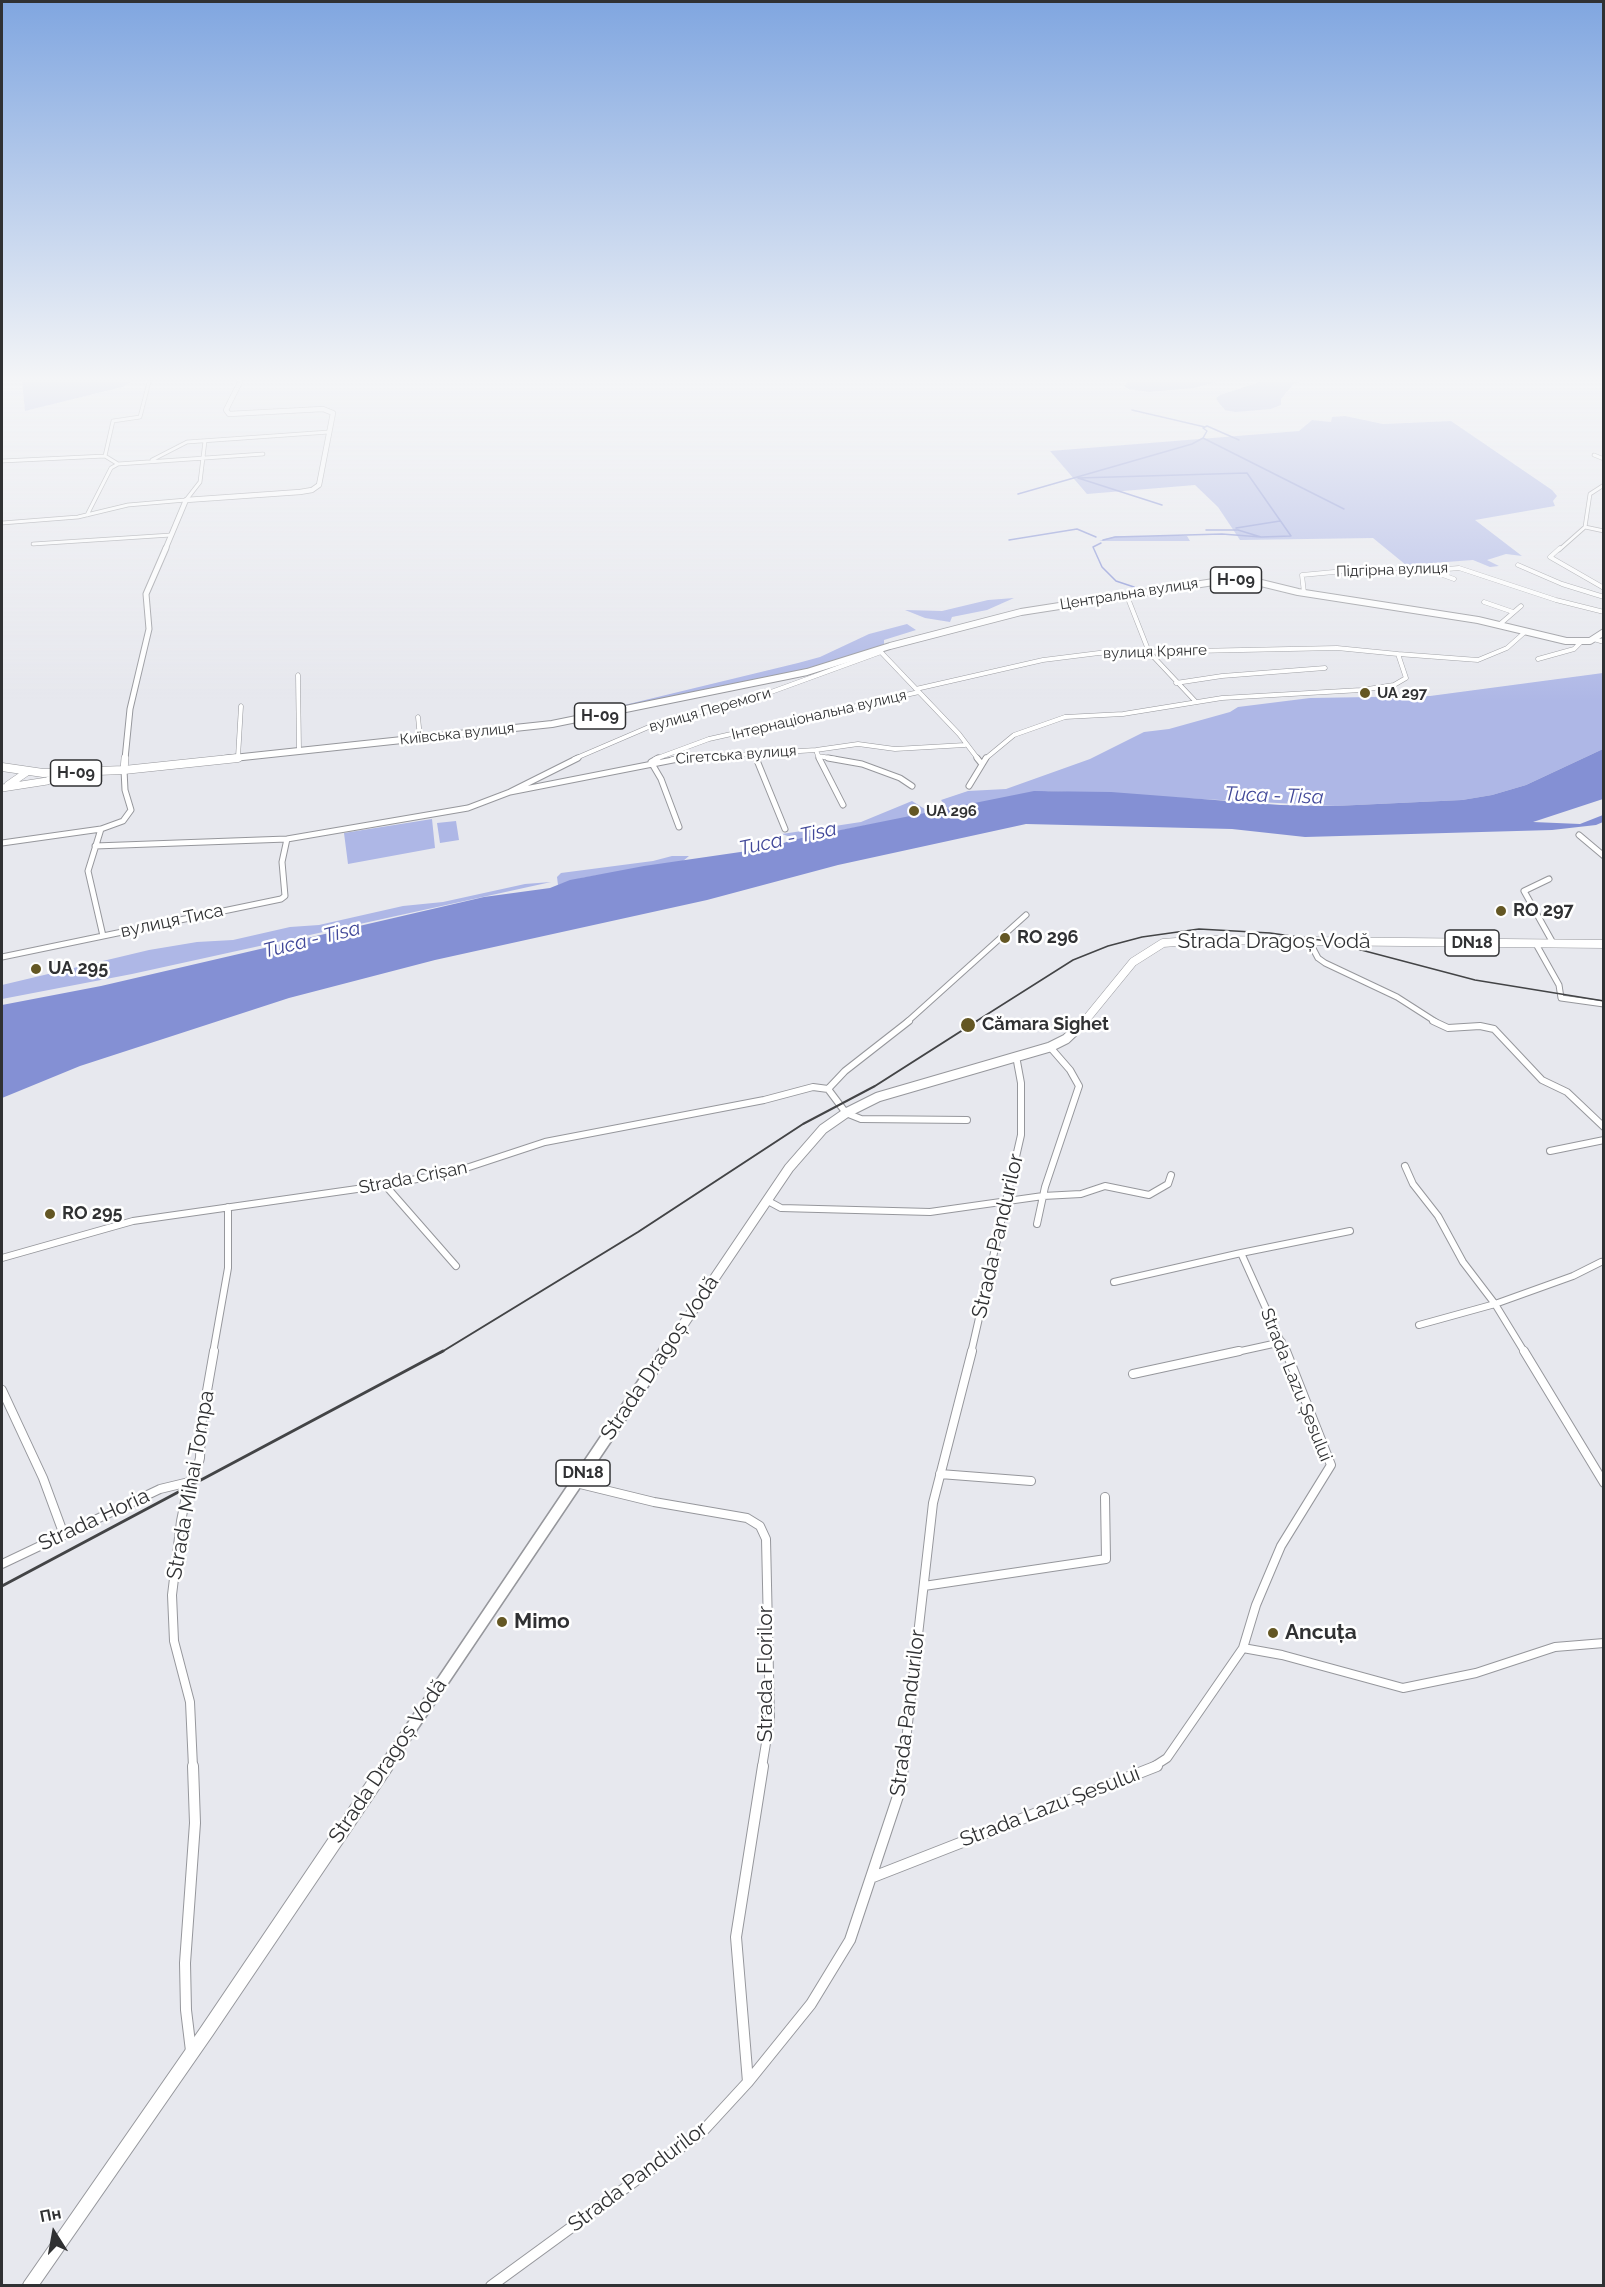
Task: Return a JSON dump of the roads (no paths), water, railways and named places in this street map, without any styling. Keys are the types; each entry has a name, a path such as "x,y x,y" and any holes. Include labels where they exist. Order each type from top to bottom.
{"main road":[{"name":"Центральна вулиця","path":"880,651 1021,612 1127,597 1176,586 1235,580 1253,581 1304,593 1499,625 1581,642 1594,639"},
{"name":"Н-09","path":"1594,639 1604,632"},
{"name":"Київська вулиця","path":"27,772 124,770 552,724 807,672 880,651"},
{"name":"Н-09","path":"2,767 27,772"},
{"name":"Strada Dragoș Vodă","path":"30,2286 191,2050 207,2031 789,1168 813,1138 846,1113 894,1091 1050,1047 1066,1039 1080,1027 1119,977 1139,956 1155,946 1186,940 1604,944"}],"street":[{"path":"87,515 100,489"},
{"path":"2,843 101,829 123,821 131,810 125,790 124,770 130,709 149,629 146,594 186,500 195,489"},
{"path":"2,523 87,515 128,504 313,489"},
{"path":"1598,489 1590,494 1585,527 1550,557 1604,588"},
{"path":"1585,527 1604,531"},
{"path":"33,544 171,535"},
{"path":"1518,565 1562,584 1604,597"},
{"name":"Підгірна вулиця","path":"1304,593 1300,576 1302,575 1355,570 1401,573 1459,568 1556,600 1604,612"},
{"path":"1429,570 1454,579"},
{"path":"1127,597 1149,652 1196,702"},
{"path":"1484,602 1513,612"},
{"path":"1499,625 1521,606"},
{"name":"вулиця Крянге","path":"917,690 1068,656 1337,648 1478,660 1507,648 1525,632"},
{"path":"1594,639 1604,642"},
{"path":"1538,659 1574,649 1581,642"},
{"name":"Інтернаціональна вулиця","path":"880,651 959,734 965,745 981,763"},
{"name":"вулиця Перемоги","path":"510,792 575,759 664,720 741,703 880,651"},
{"path":"969,786 981,763 1014,735 1058,719 1124,714 1222,698 1361,690 1394,685 1406,678 1398,654"},
{"path":"1176,682 1324,668"},
{"path":"297,675 299,751"},
{"name":"Інтернаціональна вулиця","path":"651,762 709,739 917,690"},
{"path":"238,758 241,706"},
{"path":"418,717 420,738"},
{"name":"Сігетська вулиця","path":"510,792 535,789 651,762 755,752 816,750 858,744 895,749 965,745"},
{"path":"816,750 843,805"},
{"path":"755,752 758,768 785,829"},
{"path":"818,756 869,766 912,786"},
{"path":"651,762 661,779 680,827"},
{"path":"2,788 27,772"},
{"path":"2,788 47,781 65,773"},
{"path":"95,846 287,839 453,812 510,792"},
{"path":"101,829 88,872 103,936"},
{"path":"1579,835 1604,856"},
{"name":"вулиця Тиса","path":"2,957 281,899 285,896 282,861 287,839"},
{"path":"1549,879 1524,891 1553,944"},
{"path":"967,1120 861,1119 846,1113 828,1089 845,1071 928,1006 1026,915"},
{"path":"1309,941 1325,963 1397,997 1438,1024 1448,1028 1480,1026 1494,1029 1542,1080 1567,1092 1604,1127"},
{"path":"1536,944 1559,984 1561,998 1604,1004"},
{"path":"1037,1224 1043,1196 1079,1086 1070,1070 1050,1047"},
{"name":"Strada Pandurilor","path":"490,2286 702,2132 747,2082 811,2004 850,1940 902,1787 933,1503 1007,1203 1021,1136 1020,1076 1016,1056"},
{"name":"Strada Crișan","path":"2,1258 133,1221 385,1185 461,1171 544,1142 764,1100 813,1087 828,1089"},
{"path":"1550,1150 1604,1140"},
{"path":"1405,1166 1413,1184 1438,1216 1463,1262 1495,1304 1604,1483"},
{"path":"768,1201 781,1208 930,1212 1007,1203 1043,1196 1081,1194 1106,1186 1149,1195 1168,1184 1171,1175"},
{"path":"385,1185 456,1266"},
{"name":"Strada Mihai Tompa","path":"191,2050 186,2010 185,1963 195,1823 194,1781 190,1702 174,1641 172,1595 181,1521 189,1482 196,1473 200,1458 201,1425 228,1268 228,1207"},
{"path":"1114,1282 1350,1231"},
{"name":"Strada Lazu Șesului","path":"873,1877 1159,1765 1167,1758 1243,1648 1256,1605 1281,1546 1331,1465 1282,1342 1240,1254"},
{"path":"1419,1325 1495,1304 1573,1276 1601,1262"},
{"path":"1133,1374 1282,1342"},
{"path":"2,1390 43,1478 64,1535"},
{"path":"940,1474 1031,1481"},
{"name":"Strada Horia","path":"2,1564 160,1490 189,1482"},
{"name":"Strada Florilor","path":"576,1483 654,1502 747,1518 760,1526 766,1539 770,1719 736,1937 747,2082"},
{"path":"924,1586 1106,1559 1105,1497"},
{"path":"1243,1648 1282,1655 1403,1688 1476,1673 1555,1647 1604,1642"}],"water":[{"name":"Тиса - Tisa","path":"1603,749 1603,799 1533,822 1580,824 1603,815 1603,822 1596,825 1552,830 1305,837 1232,829 1026,824 838,865 707,900 435,960 289,998 80,1066 2,1098 2,1005 101,986 484,897 550,888 570,880 644,866 768,848 796,839 1034,791 1111,792 1280,805 1335,806 1462,800 1492,795 1526,785"}],"waterway":[{"path":"1018,494 1036,489"},
{"path":"1111,489 1162,505"},
{"path":"1258,489 1291,536 1261,537"},
{"path":"1304,489 1344,509"},
{"path":"1236,528 1280,521"},
{"path":"1009,540 1077,529 1096,537"},
{"path":"1206,530 1238,530 1261,537"},
{"path":"1103,540 1115,537 1222,534 1261,537"},
{"path":"1101,543 1093,547 1102,567 1116,581 1134,587"}],"railway":[{"path":"975,1022 1073,960 1108,946 1142,937 1199,929 1270,933 1327,941 1475,980 1604,1001"},
{"path":"440,1353 638,1232 803,1124 875,1086 977,1021"},
{"path":"2,1586 443,1351"}],"place":[{"name":"UA 297","path":"1365,693"},
{"name":"UA 296","path":"914,811"},
{"name":"RO 297","path":"1501,911"},
{"name":"RO 296","path":"1005,938"},
{"name":"UA 295","path":"36,969"},
{"name":"Cămara Sighet","path":"968,1025"},
{"name":"RO 295","path":"50,1214"},
{"name":"Mimo","path":"502,1622"},
{"name":"Ancuța","path":"1273,1633"}]}
